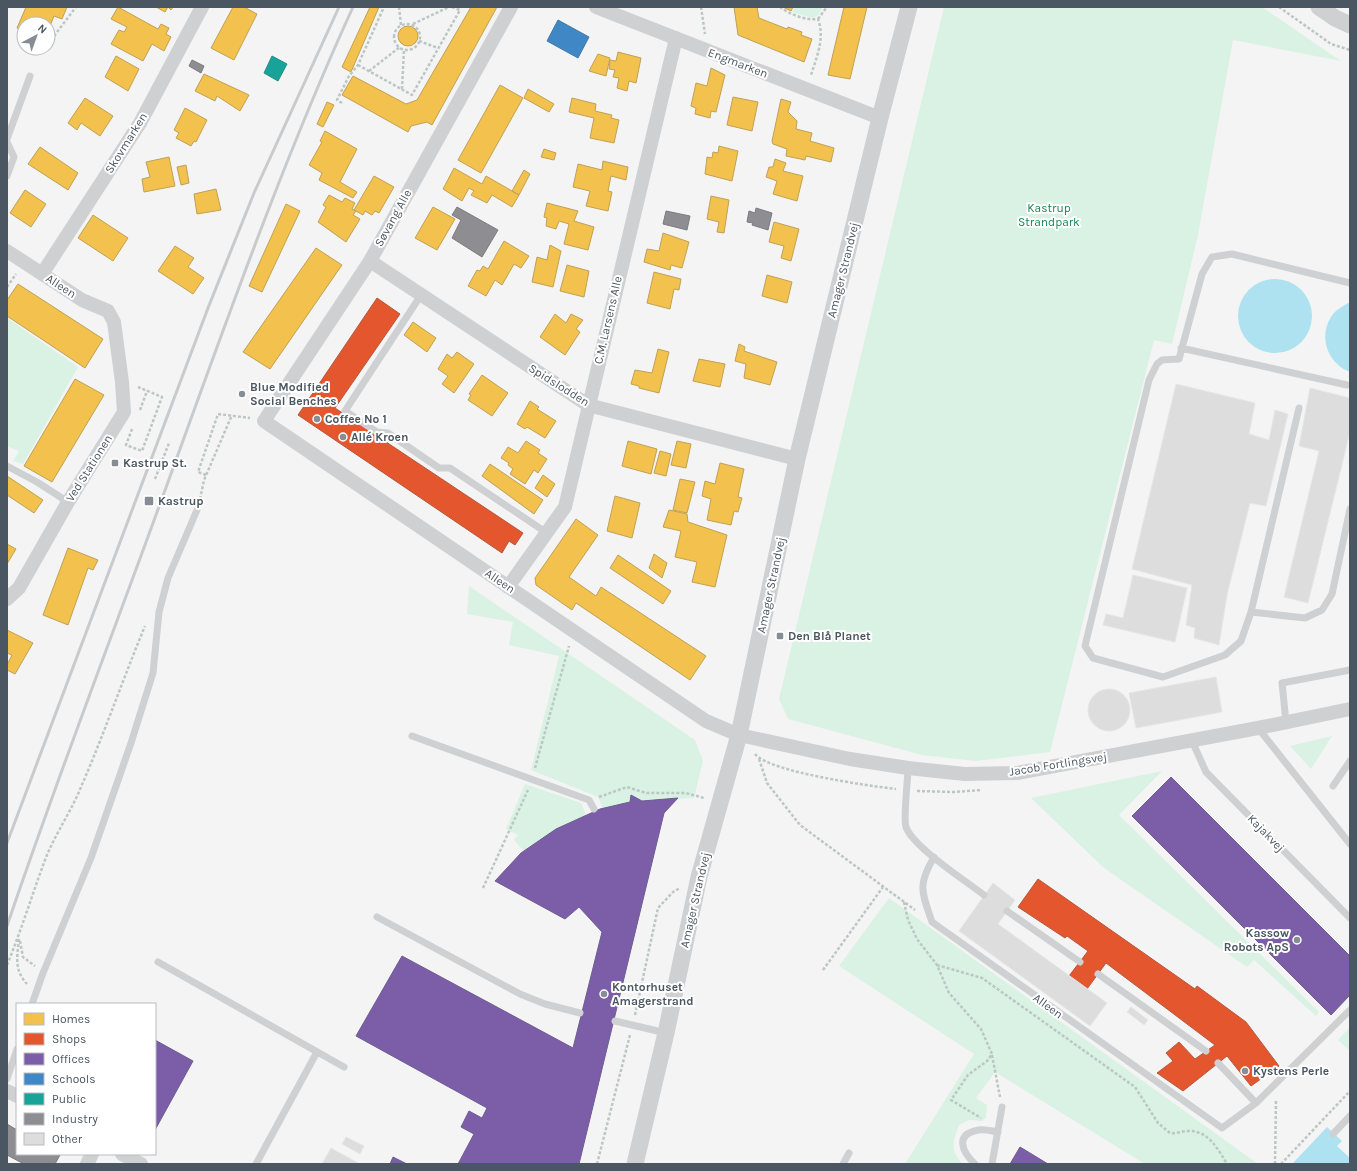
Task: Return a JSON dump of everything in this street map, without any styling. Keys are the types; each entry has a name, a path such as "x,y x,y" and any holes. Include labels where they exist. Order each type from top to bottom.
{"street":[{"name":"Skovmarken","path":"42,274 140,123 202,7"},
{"name":"Søvang Alle","path":"264,421 370,261 511,7"},
{"name":"Engmarken","path":"596,7 880,118"},
{"name":"Amager Strandvej","path":"635,1164 666,1033 699,877 739,735 797,459 880,118 909,7"},
{"path":"1319,7 1335,18 1350,25"},
{"name":"C.M. Larsens Alle","path":"508,587 565,507 676,38"},
{"name":"Alleen","path":"7,251 82,300 108,310 114,322"},
{"name":"Spidslodden","path":"370,261 588,405 797,459"},
{"name":"Ved Stationen","path":"7,599 20,588 68,502 124,412 122,382 114,322"},
{"name":"Alleen","path":"264,421 706,721 739,735"},
{"name":"Jacob Fortlingsvej","path":"739,735 850,759 908,768 964,774 1017,773 1192,741 1350,709"},
{"path":"7,1091 16,1096"},
{"path":"87,1164 92,1155"},
{"path":"124,1155 141,1164"}],"lane":[{"path":"7,139 30,76"},
{"path":"7,142 14,157 7,176"},
{"path":"1299,408 1251,612 1241,640 1225,655 1163,677 1093,658 1085,646 1149,380 1157,364 1162,360 1179,359 1202,274 1212,257 1232,254 1350,283"},
{"path":"421,295 345,411 377,432 388,433 439,468 450,468 547,533"},
{"path":"1181,348 1347,385"},
{"path":"7,466 68,502"},
{"path":"1251,612 1305,618 1322,610 1332,594 1350,509"},
{"path":"32,1003 43,972 91,858 131,742 153,673 159,612 168,578 198,510"},
{"path":"1286,722 1282,683 1350,670"},
{"path":"1258,728 1350,844"},
{"path":"412,736 589,800 594,809"},
{"name":"Kajakvej","path":"1192,741 1206,772 1350,918"},
{"path":"1333,786 1350,761"},
{"path":"908,768 906,826 912,837 934,857 984,895"},
{"path":"932,922 924,900 922,882 934,857"},
{"path":"1007,911 1080,962"},
{"path":"377,917 520,994 545,1004 580,1013"},
{"name":"Alleen","path":"932,922 1222,1128 1256,1103"},
{"path":"158,962 344,1067"},
{"path":"1098,974 1206,1051"},
{"path":"1218,1063 1256,1103 1350,1010"},
{"path":"615,1021 666,1033"},
{"path":"7,1079 16,1052"},
{"path":"256,1164 316,1052"},
{"path":"992,1164 1002,1107"},
{"path":"1333,1134 1350,1116"},
{"path":"975,1164 962,1149 962,1141 969,1133 980,1130 998,1130"},
{"path":"843,1164 849,1153"}],"path":[{"path":"56,33 76,7"},
{"path":"342,103 336,100 349,76 358,65 384,7"},
{"path":"400,7 401,25"},
{"path":"413,25 449,7"},
{"path":"358,65 412,95 460,10 452,7"},
{"path":"702,7 705,36 703,49"},
{"path":"780,7 784,11 811,20 818,19 827,7"},
{"path":"1280,7 1331,44 1350,50"},
{"path":"806,89 820,44 822,30 818,19"},
{"path":"409,23 413,25 419,30 419,41 412,49 404,49 397,44 394,36 397,28 401,25 409,23"},
{"path":"419,41 438,48"},
{"path":"369,71 400,47"},
{"path":"402,89 404,49"},
{"path":"122,382 162,397 142,451 126,445 134,425"},
{"path":"139,411 147,391"},
{"path":"206,475 198,472 218,414 264,421"},
{"path":"198,510 206,475 232,415"},
{"path":"155,479 168,450 169,443"},
{"path":"7,966 20,934 46,859 58,831 70,813 82,786 147,621"},
{"path":"483,888 510,832 532,779 549,723 568,647 577,634"},
{"path":"759,759 767,783 800,825 932,922"},
{"path":"589,800 627,787 646,793 686,793 720,802"},
{"path":"598,1164 632,1025 658,908 673,892 699,877"},
{"path":"823,970 883,887"},
{"path":"904,902 908,920 917,939 937,965 949,993 981,1029 992,1054 1002,1107"},
{"path":"20,934 20,948 23,957 43,972"},
{"path":"20,934 16,959 17,970 22,979 36,993"},
{"path":"937,965 982,978 1135,1087 1158,1123 1170,1133 1187,1131 1199,1132 1209,1138 1227,1164"},
{"path":"992,1054 988,1061 968,1075 951,1100 998,1130"},
{"path":"1275,1164 1276,1083"},
{"path":"1281,1164 1350,1091"}],"green space":[{"path":"794,7 823,7 818,15 813,18 792,12"},
{"name":"Kastrup Strandpark","path":"944,7 1262,7 1341,61 1233,40 1198,235 1172,344 1154,340 1050,752 976,761 922,755 788,719 779,699"},
{"path":"7,318 78,367 23,464 13,461 19,451 7,446"},
{"path":"469,586 695,740 703,761 694,798 642,801 632,795 630,802 603,809 598,797 531,770 559,656 509,645 513,622 467,614"},
{"path":"1332,736 1311,769 1290,746"},
{"path":"1162,771 1119,815 1319,1012 1316,1016 1254,960 1247,967 1104,868 1031,798"},
{"path":"525,784 581,803 586,815 556,829 524,851 514,840 518,835 506,829"},
{"path":"889,898 1258,1164 1145,1164 995,1072 976,1098 987,1105 986,1118 982,1121 969,1120 959,1125 954,1141 954,1150 963,1164 905,1164 974,1054 839,966"},
{"path":"1350,1027 1350,1051 1338,1040"}],"water":[{"path":"1268,279 1282,279 1296,285 1306,295 1312,309 1312,323 1306,337 1296,347 1282,353 1268,353 1254,347 1244,337 1238,323 1238,309 1244,295 1254,285"},
{"path":"1350,302 1350,372 1336,363 1331,356 1327,349 1325,333 1327,325 1335,312"},
{"path":"1327,1127 1342,1141 1337,1146 1350,1158 1350,1164 1292,1164"}],"building: Homes":[{"path":"26,7 67,7 62,19 56,16 22,16"},
{"path":"118,7 158,29 161,24 169,28 166,34 171,37 164,51 152,44 143,61 111,44 119,30 124,32 127,27 111,19"},
{"path":"156,7 168,7 165,12"},
{"path":"233,7 244,7 257,14 234,60 211,48"},
{"path":"370,7 379,7 351,72 342,67"},
{"path":"471,7 497,7 432,125 427,122 411,126 408,132 342,95 353,76 406,104 417,100"},
{"path":"734,7 757,7 759,18 787,29 788,27 802,32 801,35 812,39 804,62 738,35"},
{"path":"783,7 793,7 791,11"},
{"path":"844,7 867,7 850,79 828,75"},
{"path":"408,26 415,29 418,36 415,43 408,46 401,43 398,36 401,29"},
{"path":"618,52 641,58 636,83 629,81 627,91 617,88 619,78 613,77 615,70 609,69 610,60 616,61"},
{"path":"598,54 610,58 606,76 589,71"},
{"path":"116,56 139,69 128,91 105,77"},
{"path":"711,68 725,75 716,112 711,111 710,118 695,114 696,108 691,106 696,83 707,86"},
{"path":"204,74 249,95 240,111 217,96 215,101 195,91"},
{"path":"500,85 523,98 481,173 458,160"},
{"path":"528,89 554,104 549,112 524,98"},
{"path":"733,97 758,102 752,131 727,125"},
{"path":"85,98 113,116 100,136 81,123 77,130 68,123"},
{"path":"572,98 596,104 595,111 612,115 611,118 619,120 614,143 590,138 594,118 569,112"},
{"path":"781,99 791,102 788,112 797,121 796,129 812,133 810,141 834,148 831,162 806,156 805,160 786,156 787,149 773,144 772,141"},
{"path":"327,102 334,105 323,127 317,124"},
{"path":"185,108 207,120 196,142 194,141 191,146 176,138 179,133 174,130"},
{"path":"325,131 357,149 340,182 357,192 353,198 319,180 322,173 309,165 322,142 320,141"},
{"path":"719,146 738,151 732,181 705,174 707,157 712,158 713,152 718,153"},
{"path":"40,147 78,173 68,190 28,164"},
{"path":"544,149 556,153 554,160 541,157"},
{"path":"169,157 175,186 144,192 142,179 150,177 146,162"},
{"path":"775,159 786,163 783,171 803,176 797,201 773,194 777,181 766,177 769,167 773,167"},
{"path":"603,161 628,167 626,180 611,176 608,191 612,192 608,211 586,206 590,191 573,187 578,164 602,170"},
{"path":"186,165 189,183 181,185 177,167"},
{"path":"454,168 482,184 486,176 519,195 512,207 492,195 487,203 471,195 474,191 469,188 462,201 443,189"},
{"path":"524,170 530,174 519,195 512,191"},
{"path":"374,176 394,187 379,213 375,211 372,215 365,211 363,215 354,210"},
{"path":"216,189 221,210 197,214 194,194"},
{"path":"25,190 46,204 31,227 10,213"},
{"path":"329,195 342,202 345,198 355,203 352,209 356,211 353,215 360,219 346,242 318,222 326,207 323,205"},
{"path":"711,196 729,200 724,233 717,232 719,222 707,219"},
{"path":"547,203 578,211 574,221 594,227 588,250 564,244 569,224 559,221 556,229 546,226 547,218 544,217"},
{"path":"286,204 300,211 262,292 249,286"},
{"path":"433,207 455,219 437,250 415,238"},
{"path":"93,215 128,238 113,261 78,238"},
{"path":"774,222 799,229 791,261 781,258 784,246 769,242"},
{"path":"663,233 689,242 682,268 671,265 670,270 644,262 647,249 659,251"},
{"path":"504,241 529,256 521,268 514,264 502,285 495,280 486,296 468,286 477,270 480,271 483,266 488,269"},
{"path":"550,245 561,251 553,287 532,282 537,257 547,260"},
{"path":"175,246 194,258 188,267 204,278 193,294 158,271"},
{"path":"316,248 342,265 270,369 243,352"},
{"path":"567,265 589,271 584,297 560,291"},
{"path":"654,272 681,279 679,290 674,289 670,309 647,303"},
{"path":"767,275 792,282 787,303 762,296"},
{"path":"18,284 103,339 85,368 7,316 7,300"},
{"path":"555,314 566,323 571,314 583,320 576,329 580,332 565,355 540,337"},
{"path":"413,322 436,338 427,352 404,335"},
{"path":"739,344 745,347 744,351 777,362 770,385 744,378 746,364 735,361"},
{"path":"658,349 669,352 659,393 639,388 639,386 631,384 635,370 652,373"},
{"path":"457,352 474,364 454,393 442,384 448,376 438,369 447,354 452,358"},
{"path":"699,359 725,364 720,387 693,381"},
{"path":"482,375 508,393 492,416 468,400 471,395 469,394"},
{"path":"75,379 104,395 52,482 24,466"},
{"path":"530,401 539,407 537,409 556,421 545,438 527,427 525,429 517,424"},
{"path":"526,441 540,450 538,453 547,459 538,473 534,470 525,484 510,474 513,469 508,465 509,463 501,458 508,447 518,453"},
{"path":"628,441 657,449 651,474 622,466"},
{"path":"677,441 691,444 686,468 671,465"},
{"path":"660,451 671,454 666,476 654,473"},
{"path":"720,463 744,469 738,497 742,498 738,512 734,511 731,525 707,520 711,499 702,496 705,481 715,484"},
{"path":"490,464 543,500 534,514 482,476"},
{"path":"543,475 555,484 547,497 535,488"},
{"path":"7,476 43,500 34,513 7,495"},
{"path":"680,479 695,482 687,513 673,510"},
{"path":"615,496 640,503 632,538 607,531"},
{"path":"669,510 687,514 688,522 727,535 715,587 692,582 697,562 675,557 681,531 663,527"},
{"path":"576,519 598,535 569,577 596,596 601,587 706,656 690,680 576,603 572,610 536,585 535,578"},
{"path":"7,544 16,549 7,564"},
{"path":"68,548 98,560 93,570 88,568 68,625 43,615"},
{"path":"654,554 667,563 662,578 649,568"},
{"path":"618,555 671,591 663,604 610,568"},
{"path":"7,630 33,643 15,674 7,670 7,665 12,655 7,653"}],"building: Shops":[{"path":"377,298 400,314 335,408 523,533 515,545 509,541 502,553 298,415"},
{"path":"1038,879 1195,989 1197,986 1246,1022 1279,1066 1251,1086 1227,1056 1183,1091 1157,1073 1173,1061 1166,1053 1179,1042 1195,1059 1215,1045 1106,963 1087,989 1069,976 1088,951 1067,936 1065,938 1018,907"}],"building: Offices":[{"path":"1171,777 1350,956 1350,995 1331,1015 1132,816"},
{"path":"631,795 642,801 678,798 664,813 579,1164 458,1164 474,1134 461,1127 469,1111 482,1118 487,1108 356,1036 402,956 573,1048 602,932 579,907 565,919 495,881 521,853 556,829 600,809 630,802"},
{"path":"156,1041 193,1061 156,1128"},
{"path":"1020,1147 1048,1164 1010,1164"},
{"path":"393,1157 407,1164 390,1164"}],"building: Schools":[{"path":"558,20 589,37 578,58 547,41"}],"building: Public":[{"path":"272,56 287,64 278,81 264,73"}],"building: Industry":[{"path":"192,60 204,66 201,73 189,66"},
{"path":"457,207 498,230 482,257 452,238 461,220 452,215"},
{"path":"756,208 772,213 768,230 752,225 753,223 747,222 749,211 755,213"},
{"path":"666,211 690,216 687,230 663,224"},
{"path":"7,1124 16,1129 16,1155 60,1155 55,1164 24,1164 7,1155"}],"building: Other":[{"path":"1176,384 1255,403 1249,434 1269,440 1275,410 1288,414 1266,506 1250,503 1227,595 1219,645 1194,638 1195,628 1186,625 1192,585 1132,569"},
{"path":"1310,388 1350,398 1350,432 1308,603 1284,597 1319,451 1299,446"},
{"path":"1133,575 1187,588 1175,642 1103,625 1106,614 1123,618"},
{"path":"1216,677 1222,712 1136,728 1129,693"},
{"path":"1109,689 1124,695 1130,710 1124,725 1109,731 1094,725 1088,710 1094,695"},
{"path":"993,883 1015,900 998,924 1107,1003 1090,1026 959,931"},
{"path":"1131,1007 1148,1020 1144,1025 1127,1012"},
{"path":"346,1137 364,1146 360,1154 342,1144"},
{"path":"331,1148 358,1163 358,1164 322,1164"}],"railway":[{"path":"7,843 208,308 254,193 339,7"},
{"path":"7,926 63,767 275,191 353,7"}],"place":[{"name":"Blue Modified Social Benches","path":"242,394"},
{"name":"Coffee No 1","path":"317,419"},
{"name":"Allé Kroen","path":"343,437"},
{"name":"Kastrup St.","path":"115,463"},
{"name":"Kastrup","path":"149,501"},
{"name":"Den Blå Planet","path":"780,636"},
{"name":"Kassow Robots ApS","path":"1297,940"},
{"name":"Kontorhuset Amagerstrand","path":"604,994"},
{"name":"Kystens Perle","path":"1245,1071"}]}
